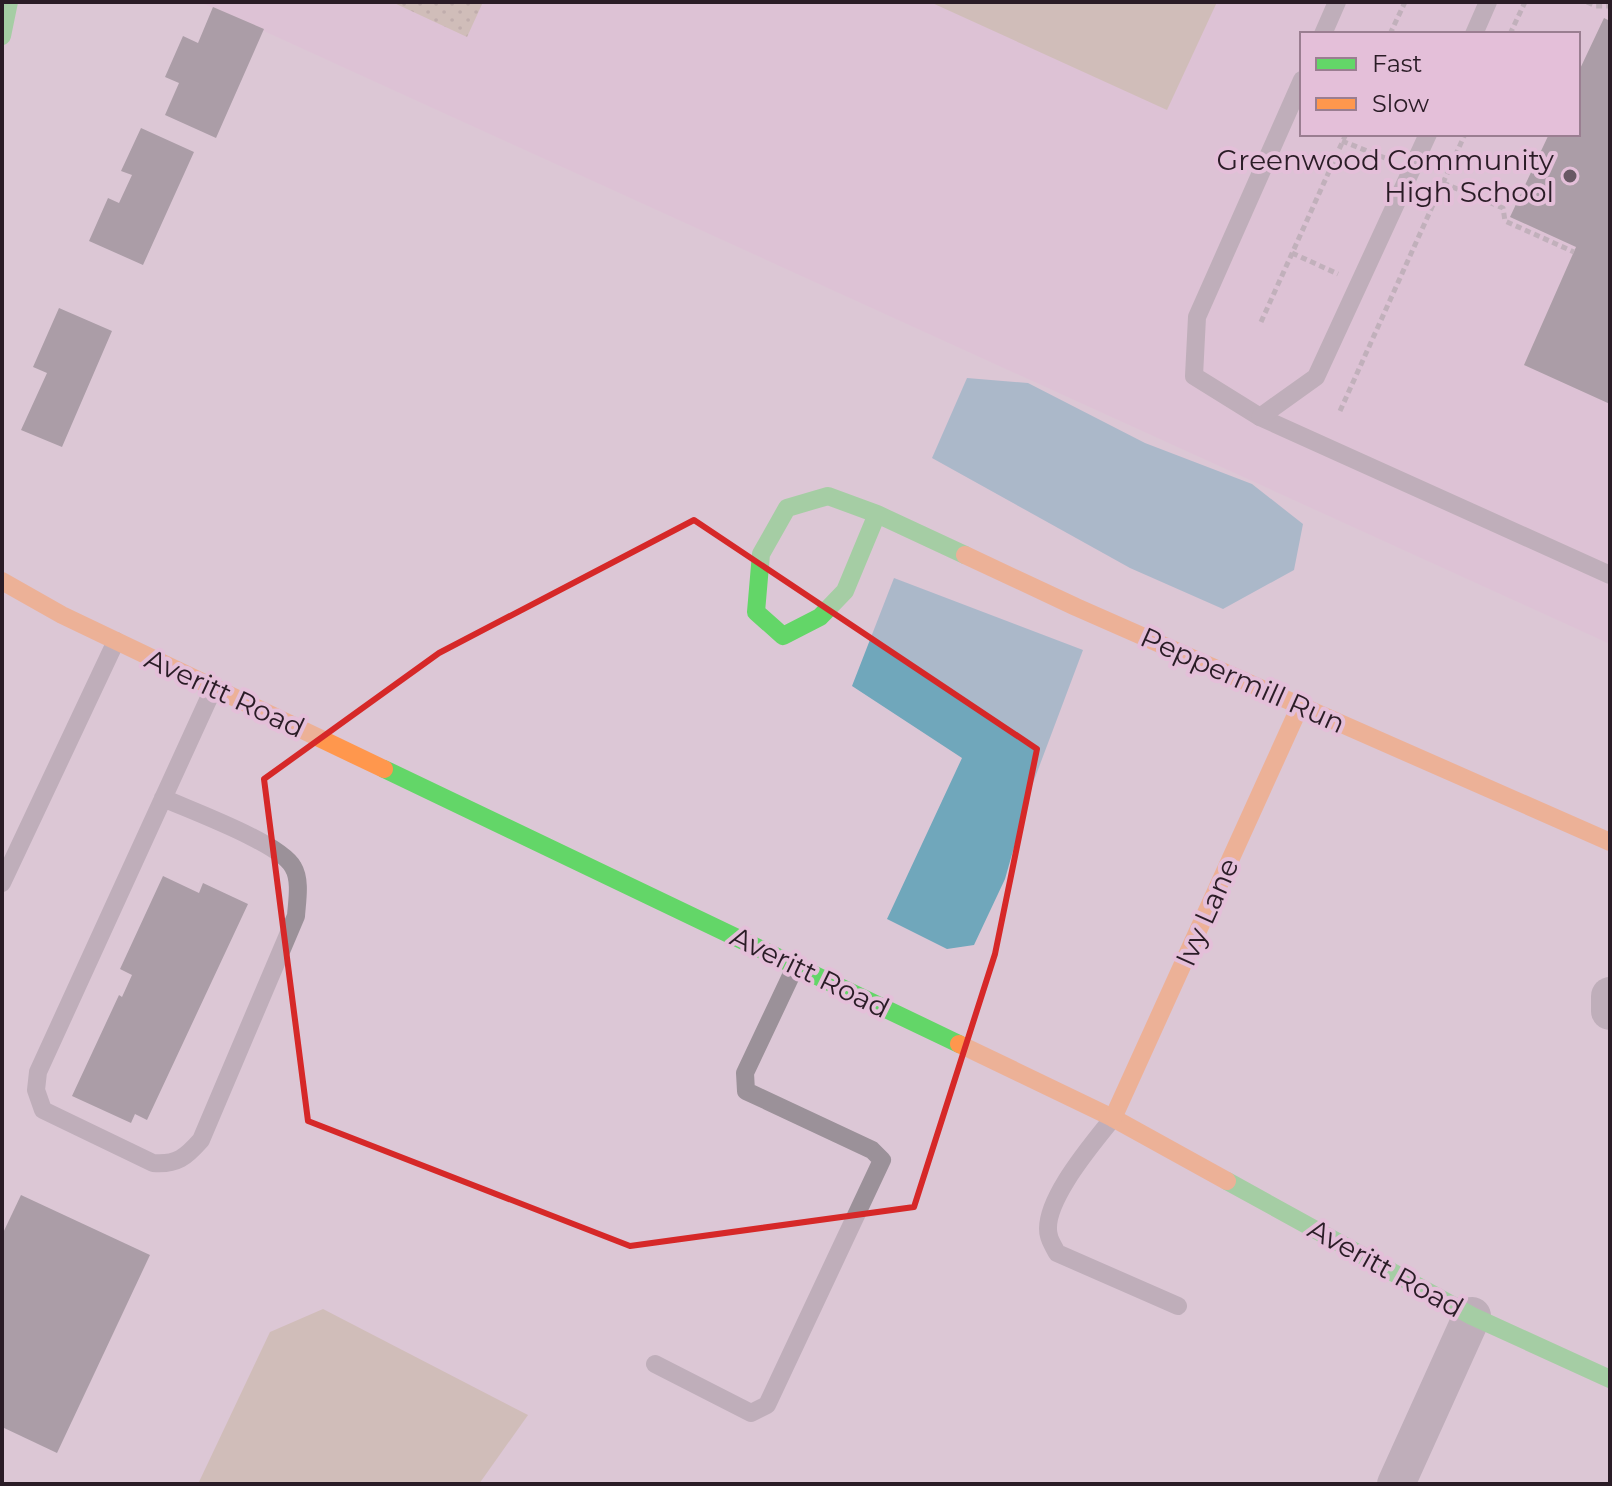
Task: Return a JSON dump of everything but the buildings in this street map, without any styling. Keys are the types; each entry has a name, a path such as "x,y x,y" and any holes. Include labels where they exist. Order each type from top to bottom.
{"street":[{"path":"2,36 9,2"},
{"name":"Peppermill Run","path":"877,514 845,591 820,617 783,636 756,612 761,554 787,508 828,496 877,514 1076,607 1610,842"},
{"name":"Averitt Road","path":"2,581 62,615 1113,1118 1472,1316 1610,1379"},
{"name":"Ivy Lane","path":"1113,1118 1300,706"},
{"path":"1610,996 1610,1011"},
{"path":"1396,1484 1472,1316"}],"lane":[{"path":"1324,32 1337,2"},
{"path":"1475,32 1488,2"},
{"path":"1300,85 1197,317 1194,376 1260,417 1610,575"},
{"path":"1260,417 1316,377 1427,136"},
{"path":"2,883 116,641"},
{"path":"163,798 279,850 294,868 298,892 296,916 201,1140 186,1157 170,1165 153,1163 43,1110 36,1090 38,1072 163,798 214,687"},
{"path":"655,1364 751,1413 767,1405 882,1160 872,1150 746,1091 745,1073 796,965"},
{"path":"1113,1118 1078,1161 1050,1214 1048,1234 1057,1253 1178,1306"}],"path":[{"path":"1391,32 1405,2"},
{"path":"1511,32 1525,2"},
{"path":"1587,2 1610,6"},
{"path":"1261,322 1345,136"},
{"path":"1340,411 1464,136"},
{"path":"1342,141 1412,169"},
{"path":"1443,183 1503,208 1505,221 1574,252"},
{"path":"1292,253 1359,284"}],"highlighted area":[{"path":"694,520 1037,749 995,954 914,1207 630,1246 308,1121 264,779 439,653"}],"shaded area":[{"path":"200,2 1610,2 1610,644"},
{"path":"392,2 483,2 467,37"},
{"path":"930,2 1217,2 1167,110"},
{"path":"323,1309 528,1415 479,1484 198,1484 270,1332"}],"water":[{"path":"967,378 1028,383 1145,443 1252,484 1303,524 1294,570 1223,609 1130,568 932,458"},
{"path":"894,578 1083,650 1030,791 1005,879 974,945 947,949 887,919 962,758 852,686"}],"traffic: fast":[{"path":"2,36 9,2"},
{"path":"877,514 845,591 820,617 783,636 756,612 761,554 787,508 828,496 877,514 965,555"},
{"path":"384,769 959,1044"},
{"path":"1227,1181 1472,1316 1610,1379"}],"traffic: slow":[{"path":"965,555 1610,842"},
{"path":"2,581 62,615 384,769"},
{"path":"1113,1118 1300,706"},
{"path":"959,1044 1113,1118 1227,1181"}],"place":[{"name":"Greenwood Community High School","path":"1570,176"}]}
